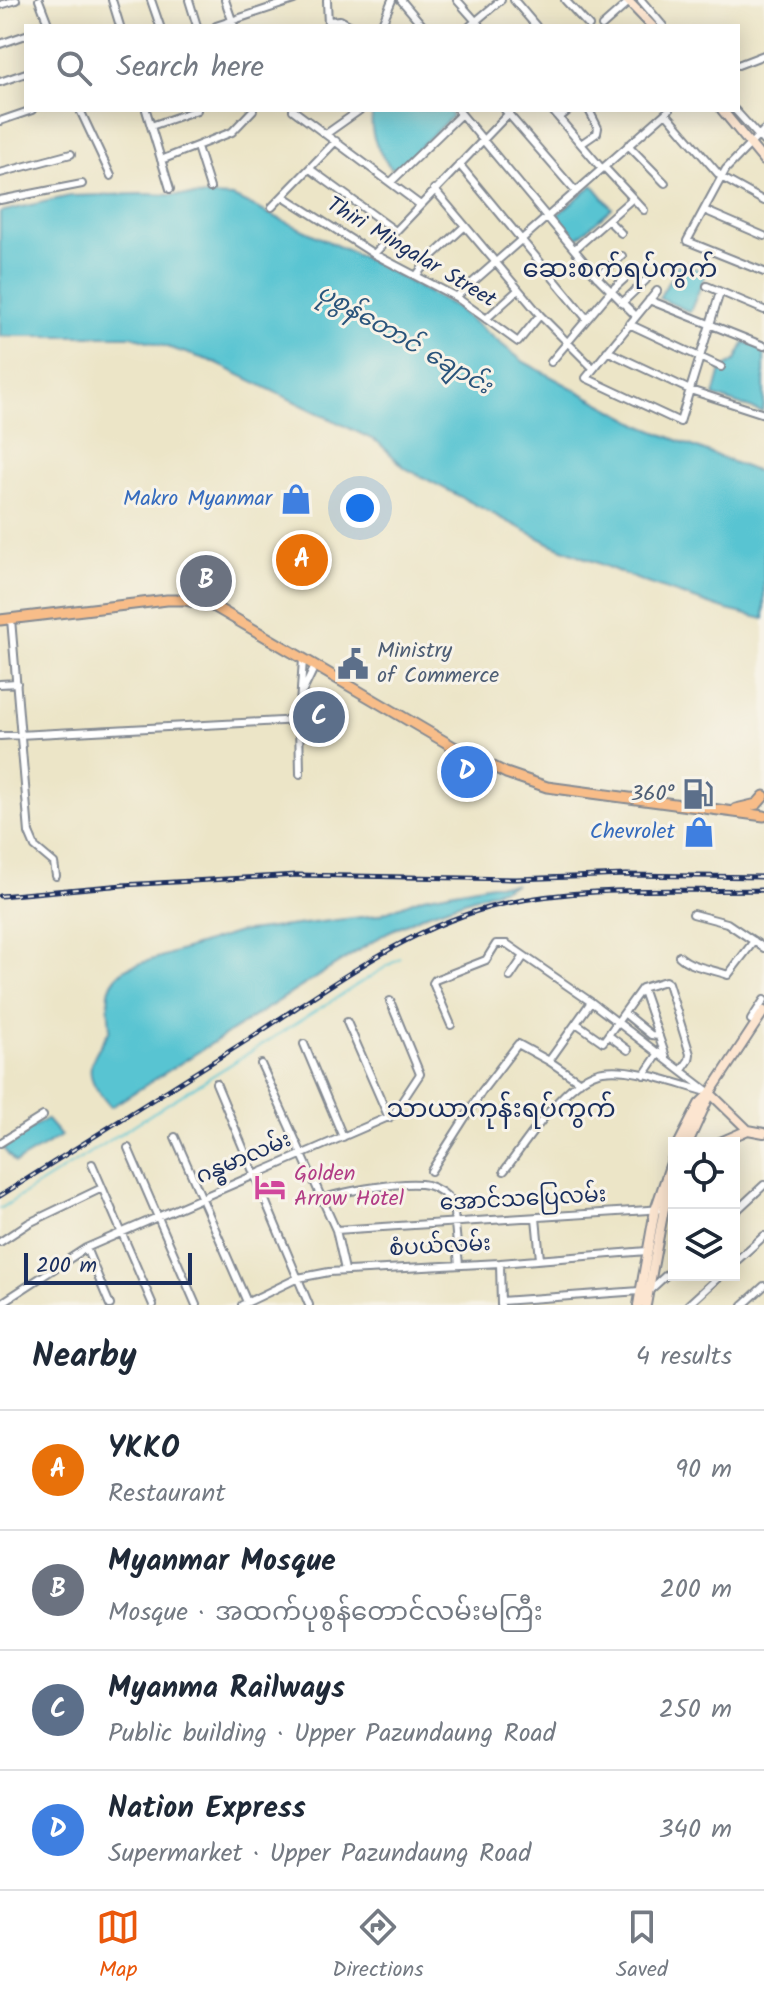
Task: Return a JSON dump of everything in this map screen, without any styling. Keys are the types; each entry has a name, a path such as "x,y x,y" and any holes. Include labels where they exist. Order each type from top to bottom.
{"main road":[{"path":"633,0 651,24"},
{"path":"724,112 764,161"},
{"path":"0,620 167,600 185,600 215,607 459,750 526,781 547,787 764,816"},
{"path":"730,810 757,804 764,796"},
{"path":"691,1137 710,1093 764,1011"},
{"path":"710,1093 748,1130 764,1133"},
{"path":"682,1137 699,1104 710,1093"},
{"path":"732,1137 748,1130"},
{"path":"646,1305 647,1251 668,1184"},
{"path":"638,1305 644,1292 660,1210"}],"street":[{"path":"0,5 16,0"},
{"path":"39,0 48,24"},
{"path":"112,0 119,24"},
{"path":"151,0 159,24"},
{"path":"189,0 196,24"},
{"path":"225,0 233,23 294,0"},
{"path":"327,0 328,24 340,20 347,24"},
{"path":"382,24 392,0"},
{"path":"401,0 421,24"},
{"path":"457,0 475,24 501,0"},
{"path":"514,0 534,24"},
{"path":"565,0 587,24"},
{"path":"604,24 633,0 661,24"},
{"path":"0,44 24,36"},
{"path":"740,64 764,55"},
{"path":"0,82 24,74"},
{"path":"0,121 26,112"},
{"path":"81,112 111,176"},
{"path":"147,112 170,189"},
{"path":"151,126 191,112"},
{"path":"161,160 232,132 251,112"},
{"path":"300,112 419,204"},
{"path":"326,134 357,112"},
{"path":"391,182 459,112 610,292 636,316"},
{"path":"374,254 507,112"},
{"path":"509,112 576,192"},
{"path":"554,112 644,210"},
{"path":"559,118 566,112"},
{"path":"581,144 597,133 598,128 590,112"},
{"path":"456,297 667,112"},
{"path":"669,112 721,177 764,201"},
{"path":"737,112 764,142"},
{"path":"764,130 721,177 687,241 764,272"},
{"path":"272,207 336,141"},
{"path":"628,145 665,183"},
{"path":"197,147 210,188"},
{"path":"0,173 71,154"},
{"path":"459,164 587,319"},
{"path":"310,169 394,230"},
{"path":"0,200 82,184"},
{"path":"434,189 540,315 593,368"},
{"name":"Thiri Mingalar Street","path":"283,196 374,254 456,297 519,342 540,315"},
{"path":"576,248 633,198"},
{"path":"704,210 764,236"},
{"path":"608,220 621,233"},
{"path":"416,276 429,259 465,226"},
{"path":"597,277 622,256"},
{"path":"551,362 610,292 635,269"},
{"path":"622,303 646,280"},
{"path":"707,286 764,310"},
{"path":"486,319 518,290"},
{"path":"657,291 586,378 680,422 720,292"},
{"path":"649,300 764,346"},
{"path":"629,324 721,367"},
{"path":"607,351 690,390 764,414"},
{"path":"11,619 29,833 35,847 54,863 56,876"},
{"path":"300,774 299,720 303,659"},
{"path":"301,694 315,666"},
{"path":"0,684 17,683"},
{"path":"0,736 299,720"},
{"path":"693,914 727,923 764,948"},
{"path":"679,956 687,963 728,975 754,941"},
{"path":"451,1025 433,983 435,980 486,960 499,943 507,944 591,1002 710,1093"},
{"path":"510,977 524,956"},
{"path":"576,1023 602,1042 642,988 662,981 668,983 690,1054 682,1070"},
{"path":"642,988 659,1036 662,1055"},
{"path":"756,1023 751,1020 764,1000"},
{"path":"347,1022 389,1118 396,1113 420,1074 390,1001"},
{"path":"549,1061 591,1002"},
{"path":"624,1013 651,1035 659,1036"},
{"path":"608,1035 628,1050"},
{"path":"304,1044 343,1137"},
{"path":"431,1171 482,1091 518,1044 580,1082"},
{"path":"644,1075 662,1055"},
{"path":"261,1064 336,1230 345,1270"},
{"path":"504,1171 562,1098 587,1076 603,1071 644,1075 710,1093"},
{"path":"216,1083 309,1305"},
{"path":"0,1143 43,1116"},
{"name":"ဂန္ဓမာလမ်း","path":"0,1304 86,1248 389,1118"},
{"path":"175,1137 244,1304"},
{"path":"128,1148 196,1305"},
{"path":"92,1164 153,1305"},
{"path":"322,1199 344,1191 428,1185 453,1203 459,1265"},
{"path":"738,1209 764,1185"},
{"path":"0,1242 29,1223 102,1188"},
{"name":"အောင်သပြေလမ်း","path":"336,1230 660,1210"},
{"path":"536,1218 540,1259"},
{"path":"740,1258 764,1236"},
{"path":"86,1248 109,1303 100,1305"},
{"name":"စံပယ်လမ်း","path":"244,1304 298,1278 345,1270 500,1263 647,1251"},
{"path":"500,1263 501,1303 644,1292 668,1273"},
{"path":"688,1305 714,1281"},
{"path":"743,1305 764,1286"}],"water":[{"path":"373,112 449,112 452,116 399,167 391,168 375,140"},
{"path":"593,185 612,208 576,239 556,216"},
{"name":"ပုစွန်တောင် ချောင်း","path":"142,194 233,197 372,262 452,305 524,362 644,427 755,471 764,470 764,619 644,582 551,544 405,468 378,442 211,361 132,336 0,336 0,212 70,196"},
{"path":"680,262 706,273 690,312 659,298"},
{"path":"745,342 764,349 762,412 714,396 721,370 736,360"},
{"path":"492,884 515,884 426,914 388,932 111,1107 91,1077 92,1060 110,1030 110,987 129,967 239,932 378,915 423,897"},
{"path":"46,1119 61,1136 15,1163 2,1147"}],"waterway":[{"path":"0,1209 400,958"}],"railway":[{"path":"0,896 297,875 516,879 626,875 764,877"},
{"path":"0,1196 372,959 436,926 503,904 568,894 764,890"}],"place":[{"name":"Makro Myanmar","path":"296,499"},
{"name":"YKKO","path":"302,560"},
{"name":"Myanmar Mosque","path":"206,581"},
{"name":"Ministry of Commerce","path":"353,664"},
{"name":"Myanma Railways","path":"319,717"},
{"name":"Nation Express","path":"467,772"},
{"name":"360°","path":"698,794"},
{"name":"Chevrolet","path":"699,832"},
{"name":"Golden Arrow Hotel","path":"270,1187"}],"district":[{"name":"ဆေးစက်ရပ်ကွက်","path":"620,270"},
{"name":"သာယာကုန်းရပ်ကွက်","path":"501,1110"}]}
